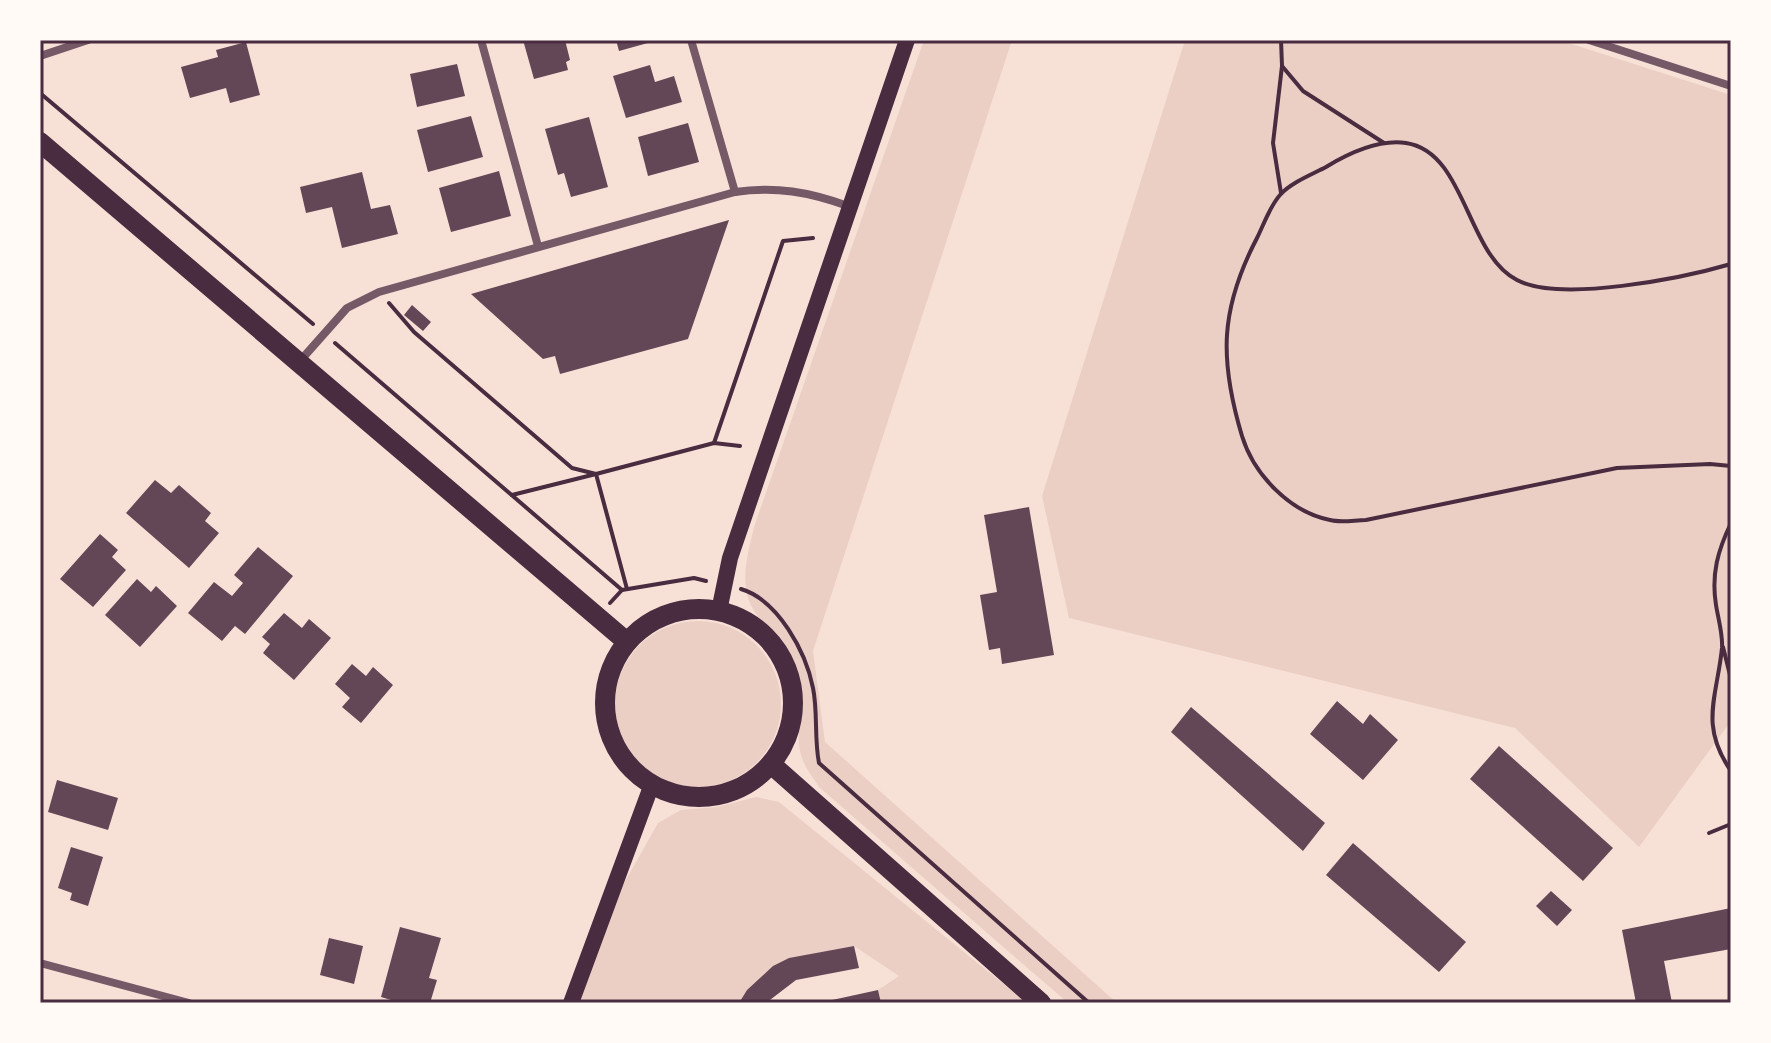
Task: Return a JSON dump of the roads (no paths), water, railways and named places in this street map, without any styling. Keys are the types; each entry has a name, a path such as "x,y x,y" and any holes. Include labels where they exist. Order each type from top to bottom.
{"main road":[{"path":"719,611 730,558 907,40"},
{"path":"40,142 627,642"},
{"path":"694,609 719,611 742,619 761,632 777,651 789,674 791,721 784,743 771,764 746,784 715,795 682,795 652,784 623,757 607,719 609,677 627,642 646,625 669,613 694,609"},
{"path":"771,764 1041,1003"},
{"path":"571,1003 652,784"}],"street":[{"path":"40,56 88,40"},
{"path":"481,40 538,246"},
{"path":"691,40 735,192"},
{"path":"1589,40 1731,86"},
{"path":"300,361 322,332 347,308 379,292 538,246 735,192 767,187 800,191 848,206"},
{"path":"40,963 189,1003"}]}
